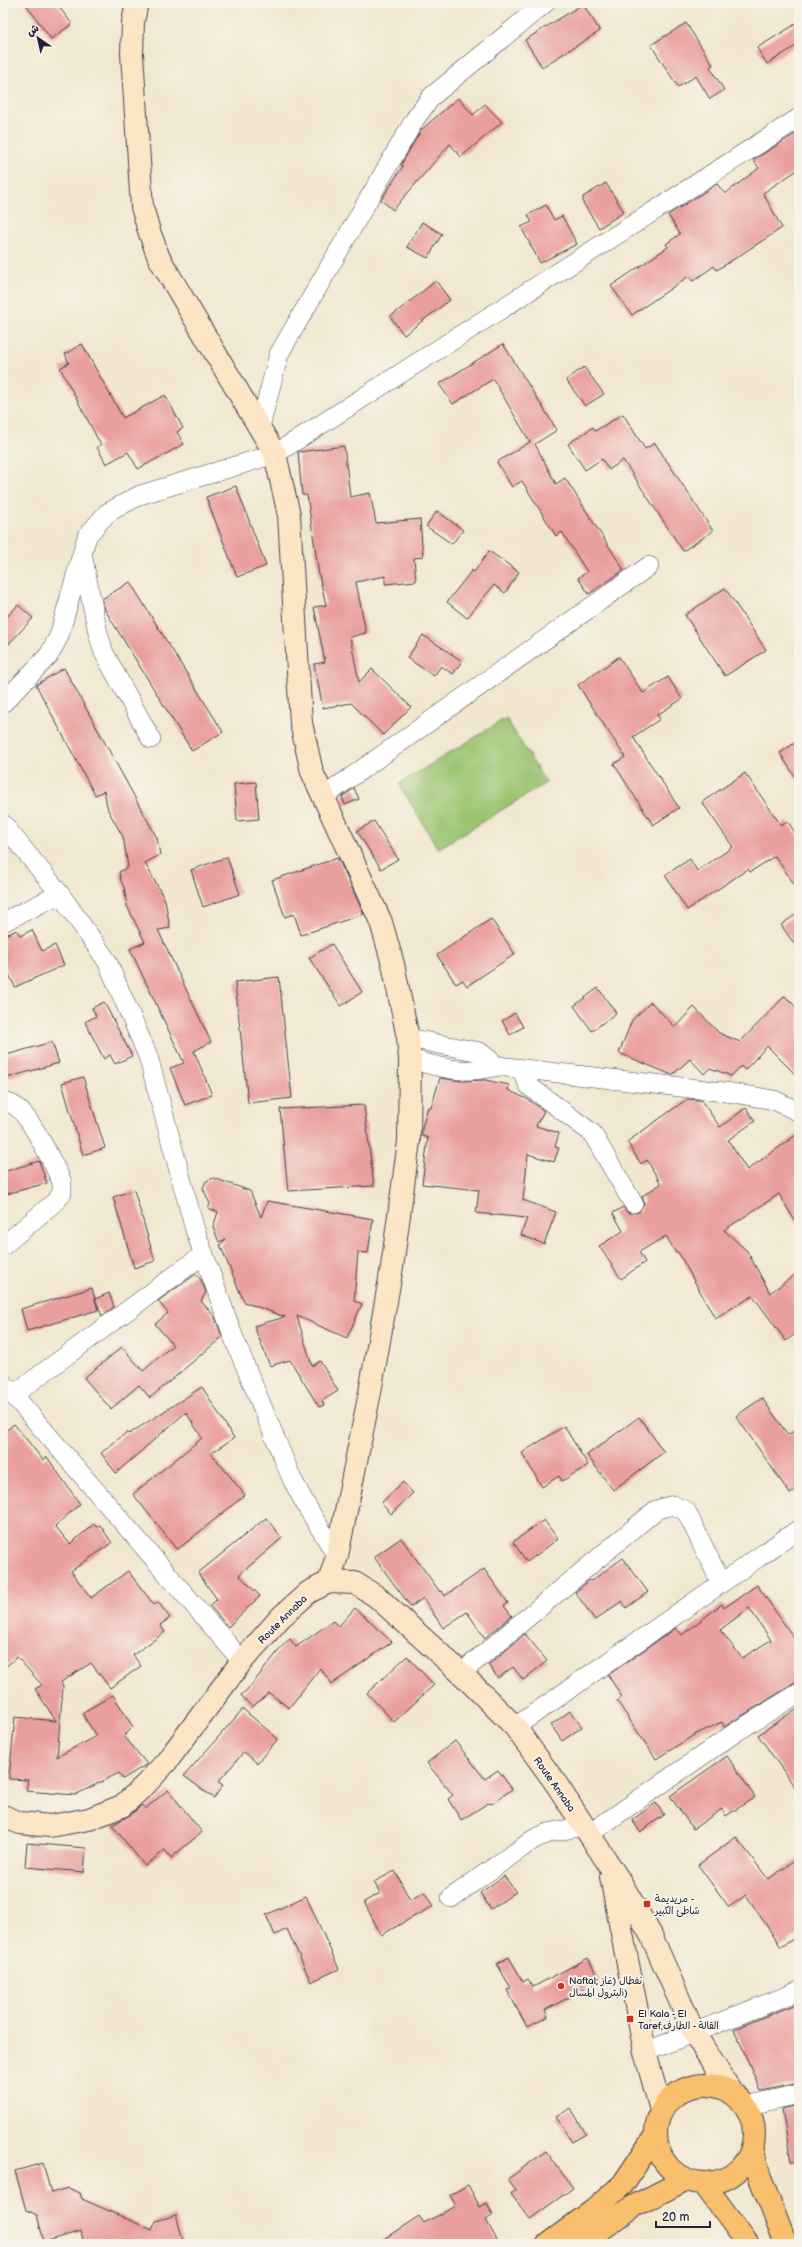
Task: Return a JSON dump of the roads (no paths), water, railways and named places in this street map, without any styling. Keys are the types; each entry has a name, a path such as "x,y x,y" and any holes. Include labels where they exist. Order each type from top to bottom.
{"main road":[{"path":"748,2244 694,2182 670,2170 659,2154 655,2136 656,2127 662,2110 673,2096 689,2087 706,2085 739,2100 753,2126 752,2147 760,2178 786,2244"},
{"path":"548,2244 594,2210 623,2184 655,2136"},
{"path":"581,2244 634,2206 694,2182 718,2182 730,2176 744,2164 752,2147"}],"street":[{"path":"137,3 133,22 132,54 142,207 159,258 275,454 289,515 301,723 312,772 381,922 393,964 408,1038 410,1059 409,1141 392,1266 370,1392 337,1556 330,1582"},
{"path":"260,427 279,354 415,119 432,97 545,3"},
{"path":"3,703 49,655 59,636 87,536 107,513 140,495 275,454 799,118"},
{"path":"82,552 98,633 104,653 151,739"},
{"path":"323,797 649,566"},
{"path":"3,824 60,894 107,961 148,1056 195,1230 235,1341 292,1478 307,1507 337,1556"},
{"path":"3,922 60,894"},
{"path":"408,1038 480,1052 497,1066"},
{"path":"410,1059 458,1071 480,1071 497,1066 733,1093 774,1100 799,1112"},
{"path":"521,1069 529,1086 592,1133 633,1202"},
{"path":"3,1103 6,1102 20,1109 28,1119 62,1182 62,1193 56,1201 3,1246"},
{"path":"204,1254 8,1389 242,1660"},
{"path":"461,1673 656,1510 672,1505 686,1510 721,1583"},
{"path":"514,1727 799,1529"},
{"name":"Route Annaba","path":"3,1816 20,1823 50,1826 90,1819 122,1806 146,1784 167,1761 242,1660 281,1617 309,1592 330,1582 355,1583 377,1597 461,1673 514,1727 608,1862 651,1935 694,2033 739,2100"},
{"path":"452,1898 534,1839 548,1833 587,1830 736,1732 799,1693"},
{"name":"Route Annaba","path":"608,1862 645,2052 662,2110"},
{"path":"645,2052 799,1991"},
{"path":"739,2100 799,2094"}],"place":[{"name":"مريديمة - شاطئ الكبير","path":"647,1904"},
{"name":"Naftal; نفطال (غاز البترول المسال)","path":"561,1986"},
{"name":"El Kala - El Taref;القالة - الطارف","path":"630,2019"}]}
